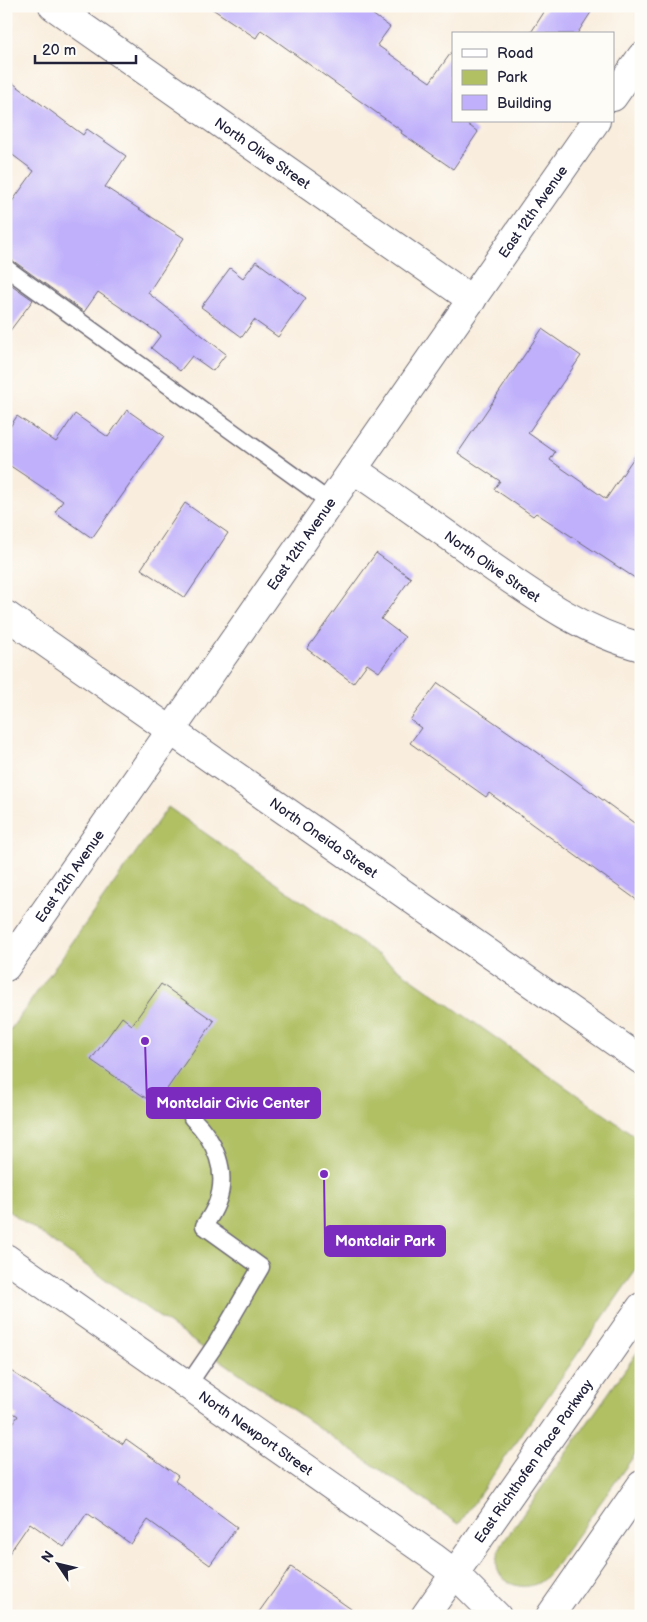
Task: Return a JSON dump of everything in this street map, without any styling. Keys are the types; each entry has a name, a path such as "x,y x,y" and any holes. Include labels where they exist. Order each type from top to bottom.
{"street":[{"name":"North Olive Street","path":"54,6 472,300"},
{"path":"614,96 641,57"},
{"name":"East 12th Avenue","path":"6,967 595,122"},
{"name":"North Olive Street","path":"353,469 542,601 578,623 616,640 641,647"},
{"name":"North Oneida Street","path":"6,615 641,1060"},
{"name":"North Newport Street","path":"6,1258 454,1573 498,1616"},
{"name":"East Richthofen Place Parkway","path":"425,1616 641,1307"},
{"path":"550,1616 641,1485"}],"lane":[{"path":"6,268 330,502"},
{"path":"188,1385 216,1344 261,1267 204,1226 218,1201 222,1180 219,1162 212,1143 202,1128 192,1118"}],"green space":[{"path":"168,807 641,1140 641,1263 459,1524 210,1353 6,1209 6,1036"},
{"path":"641,1347 641,1446 546,1577 538,1583 527,1586 510,1583 505,1580 497,1567 502,1544"}],"building":[{"path":"208,6 361,6 390,27 377,45 430,82 452,51 452,122 464,122 478,132 453,169 261,30 256,38"},
{"path":"548,6 595,6 578,32 531,32"},
{"path":"6,78 83,135 87,129 126,156 105,187 184,238 148,293 226,354 213,371 192,356 180,371 151,348 161,335 98,292 84,312 12,260 6,258 6,210 34,171 6,150"},
{"path":"256,261 306,298 278,337 254,320 242,337 201,307 230,268 243,278"},
{"path":"6,281 33,300 6,336"},
{"path":"542,329 581,356 528,433 555,452 550,460 606,499 641,447 641,582 536,513 533,516 494,489 500,481 458,453"},
{"path":"127,410 164,436 92,538 55,512 63,501 6,463 6,433 17,416 56,442 75,414 108,437"},
{"path":"185,503 228,533 185,598 141,569"},
{"path":"376,553 411,578 381,619 405,637 379,672 367,664 353,683 307,649"},
{"path":"438,683 641,828 641,903 489,793 486,797 410,743 421,728 410,720"},
{"path":"161,984 214,1021 156,1105 91,1060 122,1017 132,1025"},
{"path":"6,1368 123,1444 126,1439 178,1476 175,1481 237,1527 210,1565 148,1520 131,1544 87,1513 64,1547 30,1523 6,1558 6,1433 18,1416 6,1408"},
{"path":"291,1567 361,1616 256,1616"}],"place":[{"name":"Montclair Civic Center","path":"145,1041"},
{"name":"Montclair Park","path":"324,1174"}]}
